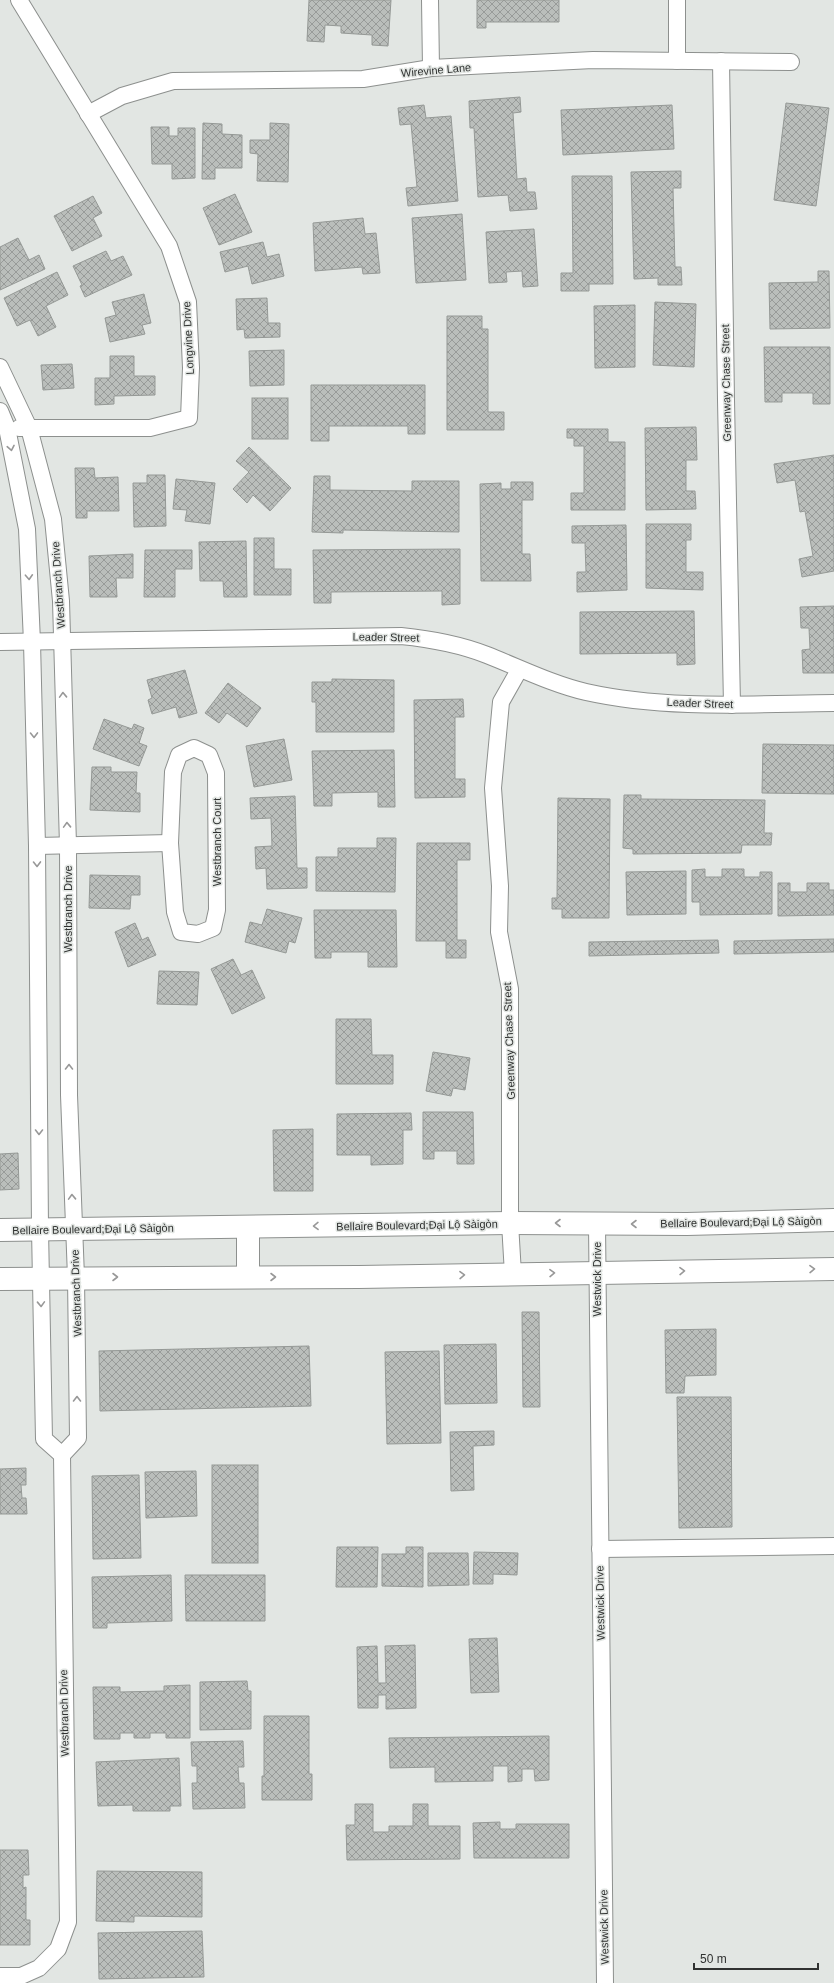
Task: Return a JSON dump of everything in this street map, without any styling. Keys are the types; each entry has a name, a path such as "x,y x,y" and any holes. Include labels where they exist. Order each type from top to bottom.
{"main road":[{"name":"Bellaire Boulevard;Đại Lộ Sàigòn","path":"0,1230 510,1223 687,1224 834,1220"},
{"path":"248,1227 248,1277"},
{"path":"0,1279 834,1269"}],"street":[{"name":"Longvine Drive","path":"7,428 150,428 188,418 191,368 188,302 168,246 19,0"},
{"path":"430,0 431,68"},
{"path":"677,0 677,61"},
{"name":"Wirevine Lane","path":"88,114 122,96 173,81 363,79 431,68 593,60 791,62"},
{"name":"Greenway Chase Street","path":"721,61 732,705"},
{"name":"Westbranch Drive","path":"0,367 29,428 53,519 61,600 68,845 69,1095 76,1277 78,1438 62,1455 68,1922 58,1949 39,1968 21,1976 0,1976"},
{"path":"0,411 7,428 27,529 32,642 37,846 40,1278 44,1439 62,1455"},
{"name":"Leader Street","path":"0,642 402,636 440,640 486,655 519,670 586,692 652,702 732,705 834,703"},
{"name":"Greenway Chase Street","path":"512,1274 510,1223 510,988 499,932 499,879 492,788 502,702 519,670"},
{"name":"Westbranch Court","path":"194,748 209,755 216,773 217,910 213,928 198,934 181,932 175,912 170,843 173,772 179,755 194,748"},
{"path":"37,846 170,843"},
{"name":"Westwick Drive","path":"597,1224 605,1983"},
{"path":"600,1549 702,1549 834,1546"}],"building":[{"path":"309,0 391,0 388,46 372,45 372,35 341,33 341,26 325,25 324,42 307,41"},
{"path":"477,0 559,0 559,22 486,22 486,28 477,28"},
{"path":"520,97 521,112 513,113 517,179 526,178 527,192 535,192 537,209 510,211 508,195 478,197 474,128 470,128 469,101"},
{"path":"786,103 829,108 816,206 774,200"},
{"path":"424,105 426,118 451,116 458,201 408,206 406,188 417,187 411,124 400,125 398,108"},
{"path":"672,105 674,149 563,155 561,110"},
{"path":"203,123 222,124 222,134 242,135 242,168 215,168 215,179 202,179"},
{"path":"270,123 289,124 288,182 257,181 258,154 250,153 250,140 270,140"},
{"path":"151,127 169,127 169,136 178,136 178,128 195,128 195,178 172,179 172,164 152,164"},
{"path":"681,171 681,188 673,188 675,267 681,267 682,285 658,285 658,278 634,279 631,172"},
{"path":"572,176 612,176 613,284 589,284 589,291 561,291 561,273 573,273"},
{"path":"235,194 252,232 219,245 203,208"},
{"path":"93,196 102,213 93,218 102,236 72,251 54,216"},
{"path":"462,214 466,280 416,283 412,218"},
{"path":"363,218 365,234 376,233 380,273 363,274 362,267 315,271 313,223"},
{"path":"534,229 538,286 523,287 522,271 506,272 507,282 489,283 486,232"},
{"path":"18,238 29,260 39,255 45,269 0,290 0,247"},
{"path":"263,242 267,257 279,254 284,276 252,284 248,266 225,272 220,252"},
{"path":"106,251 111,261 123,256 132,275 85,297 80,286 82,285 73,266"},
{"path":"818,271 829,271 830,328 770,329 769,283 818,282"},
{"path":"57,272 68,295 46,306 56,327 38,336 30,320 17,326 4,298"},
{"path":"144,294 151,323 142,325 145,334 110,342 105,318 116,315 112,302"},
{"path":"267,298 268,323 280,323 280,337 245,338 244,329 237,330 236,299"},
{"path":"655,302 696,304 694,367 653,365"},
{"path":"635,305 635,367 595,368 594,306"},
{"path":"447,316 482,316 482,329 488,329 488,412 504,412 504,430 447,430"},
{"path":"764,347 830,347 830,404 813,404 813,393 782,393 782,402 765,402"},
{"path":"284,350 284,385 250,386 249,351"},
{"path":"110,356 134,356 134,376 155,376 155,395 114,396 114,404 95,405 95,378 110,378"},
{"path":"72,364 74,388 43,390 41,365"},
{"path":"311,385 425,385 425,434 408,434 408,426 329,426 329,441 311,441"},
{"path":"252,398 288,398 288,439 252,439"},
{"path":"696,427 697,460 686,460 686,491 695,491 696,509 646,510 645,428"},
{"path":"567,429 608,429 608,442 625,442 625,510 571,510 571,493 584,493 584,446 574,446 574,438 567,438"},
{"path":"249,447 291,488 270,511 253,495 247,503 233,489 249,472 236,461"},
{"path":"834,455 834,571 802,577 799,559 813,556 805,511 800,512 795,480 777,483 774,464"},
{"path":"75,468 94,468 95,478 118,477 119,511 87,511 87,518 76,518"},
{"path":"147,475 165,475 166,526 134,527 133,483 147,483"},
{"path":"314,476 330,476 330,490 412,491 412,481 459,481 459,532 343,530 343,533 312,532"},
{"path":"176,479 215,483 210,524 185,521 187,510 173,509"},
{"path":"511,482 533,482 533,500 522,500 522,554 530,554 531,581 481,581 480,484 501,483 501,489 511,489"},
{"path":"646,524 691,524 691,540 686,540 686,572 703,572 703,590 646,588"},
{"path":"626,525 627,590 577,592 577,572 586,572 585,543 572,543 572,526"},
{"path":"254,538 274,538 274,569 291,569 291,595 254,595"},
{"path":"246,541 247,597 224,597 223,581 200,581 199,542"},
{"path":"460,549 460,604 442,605 442,591 331,592 331,603 314,603 313,550"},
{"path":"145,550 192,550 192,569 175,569 175,597 144,597"},
{"path":"133,554 133,578 116,578 117,597 90,597 89,556"},
{"path":"834,606 834,673 803,673 802,650 810,649 809,628 801,628 800,607"},
{"path":"694,611 695,664 677,665 677,653 580,654 580,612"},
{"path":"185,670 197,713 179,718 176,707 152,714 148,700 152,698 147,680"},
{"path":"332,679 394,680 394,732 316,732 316,702 312,702 312,682 332,682"},
{"path":"228,683 261,708 247,727 227,713 219,723 205,713"},
{"path":"463,699 464,717 455,717 455,779 465,779 465,797 415,798 414,700"},
{"path":"104,719 132,729 134,724 144,728 139,743 147,746 139,766 93,749"},
{"path":"284,739 292,780 254,787 246,746"},
{"path":"763,744 834,745 834,794 762,793"},
{"path":"394,750 395,807 378,807 378,792 332,793 332,806 314,806 312,751"},
{"path":"92,767 111,767 111,772 137,772 136,793 140,793 140,812 90,810"},
{"path":"624,795 641,795 641,799 765,800 764,833 772,833 771,845 742,845 741,853 633,854 633,849 623,848"},
{"path":"295,796 297,868 307,868 307,888 267,889 266,868 256,869 255,847 272,846 271,818 251,819 250,798"},
{"path":"558,798 610,799 609,918 562,918 562,909 552,909 552,898 557,898"},
{"path":"377,838 396,838 395,892 316,891 316,857 338,857 338,848 377,848"},
{"path":"417,843 470,843 470,860 457,860 457,940 466,940 466,958 446,958 446,941 416,941"},
{"path":"705,869 705,877 722,877 722,869 744,869 744,877 760,877 760,872 772,872 772,914 700,915 700,902 692,902 692,870"},
{"path":"686,871 686,914 627,915 626,872"},
{"path":"90,875 140,876 140,895 131,895 130,909 89,908"},
{"path":"778,883 790,883 790,892 807,892 807,883 829,883 829,890 834,890 834,915 778,916"},
{"path":"267,909 302,918 295,943 289,941 286,953 245,942 250,922 262,925"},
{"path":"314,910 396,910 397,967 368,967 368,952 331,952 331,958 315,958"},
{"path":"135,923 142,940 148,937 156,955 128,967 115,932"},
{"path":"834,939 834,952 734,954 734,941"},
{"path":"718,940 719,953 589,956 589,942"},
{"path":"233,959 241,975 252,970 265,998 232,1014 211,969"},
{"path":"159,971 199,972 197,1005 157,1004"},
{"path":"336,1019 371,1019 372,1055 393,1055 393,1084 336,1084"},
{"path":"433,1052 470,1058 465,1090 453,1088 451,1096 426,1091"},
{"path":"423,1112 473,1112 474,1164 457,1164 457,1151 434,1151 434,1159 423,1159"},
{"path":"411,1113 412,1130 403,1130 403,1164 371,1165 371,1155 337,1155 337,1114"},
{"path":"313,1129 313,1191 274,1191 273,1130"},
{"path":"18,1153 19,1189 0,1190 0,1154"},
{"path":"522,1312 539,1312 540,1407 523,1407"},
{"path":"716,1329 716,1375 685,1376 684,1393 666,1393 665,1330"},
{"path":"496,1344 497,1403 445,1404 444,1345"},
{"path":"309,1346 311,1406 100,1411 99,1351"},
{"path":"439,1351 441,1443 387,1444 385,1352"},
{"path":"677,1397 731,1397 732,1527 679,1528"},
{"path":"494,1431 494,1445 473,1446 474,1490 451,1491 450,1432"},
{"path":"212,1465 258,1465 258,1563 212,1563"},
{"path":"26,1468 26,1485 21,1485 22,1498 26,1498 27,1514 0,1514 0,1469"},
{"path":"196,1471 197,1516 146,1518 145,1472"},
{"path":"139,1475 141,1558 93,1559 92,1476"},
{"path":"337,1547 378,1547 377,1587 336,1587"},
{"path":"406,1547 423,1547 423,1587 382,1586 382,1554 406,1554"},
{"path":"474,1552 518,1553 517,1575 493,1574 493,1584 473,1584"},
{"path":"428,1553 468,1553 469,1585 428,1586"},
{"path":"171,1575 172,1621 107,1623 107,1628 93,1628 92,1577"},
{"path":"185,1575 265,1575 265,1621 186,1621"},
{"path":"497,1638 499,1692 471,1693 469,1639"},
{"path":"415,1645 416,1708 386,1709 386,1695 378,1695 378,1708 358,1708 357,1647 377,1646 378,1683 386,1683 385,1646"},
{"path":"247,1681 248,1691 251,1691 251,1729 200,1730 200,1682"},
{"path":"190,1685 190,1738 166,1738 166,1733 150,1733 150,1738 134,1738 134,1733 120,1733 120,1739 94,1739 93,1687 120,1687 120,1692 164,1691 164,1686"},
{"path":"264,1716 309,1716 309,1774 312,1774 312,1800 262,1800 262,1776 264,1776"},
{"path":"549,1736 549,1780 535,1781 534,1769 522,1769 522,1781 508,1782 508,1766 493,1766 493,1781 435,1782 435,1767 390,1768 389,1738"},
{"path":"243,1741 244,1767 238,1767 239,1783 244,1783 245,1808 193,1809 192,1783 197,1783 197,1766 192,1766 191,1742"},
{"path":"179,1758 181,1806 170,1806 170,1811 133,1811 133,1805 98,1806 96,1762"},
{"path":"355,1804 373,1804 373,1832 389,1832 389,1826 413,1826 413,1804 428,1804 428,1826 460,1826 460,1859 347,1860 346,1825 355,1825"},
{"path":"500,1822 500,1829 516,1829 516,1824 569,1824 569,1858 474,1858 473,1823"},
{"path":"0,1850 28,1850 29,1875 23,1875 23,1888 26,1887 26,1920 30,1920 30,1945 0,1945"},
{"path":"97,1871 202,1872 202,1917 134,1916 134,1922 96,1921"},
{"path":"202,1931 204,1977 99,1979 98,1933"}]}
